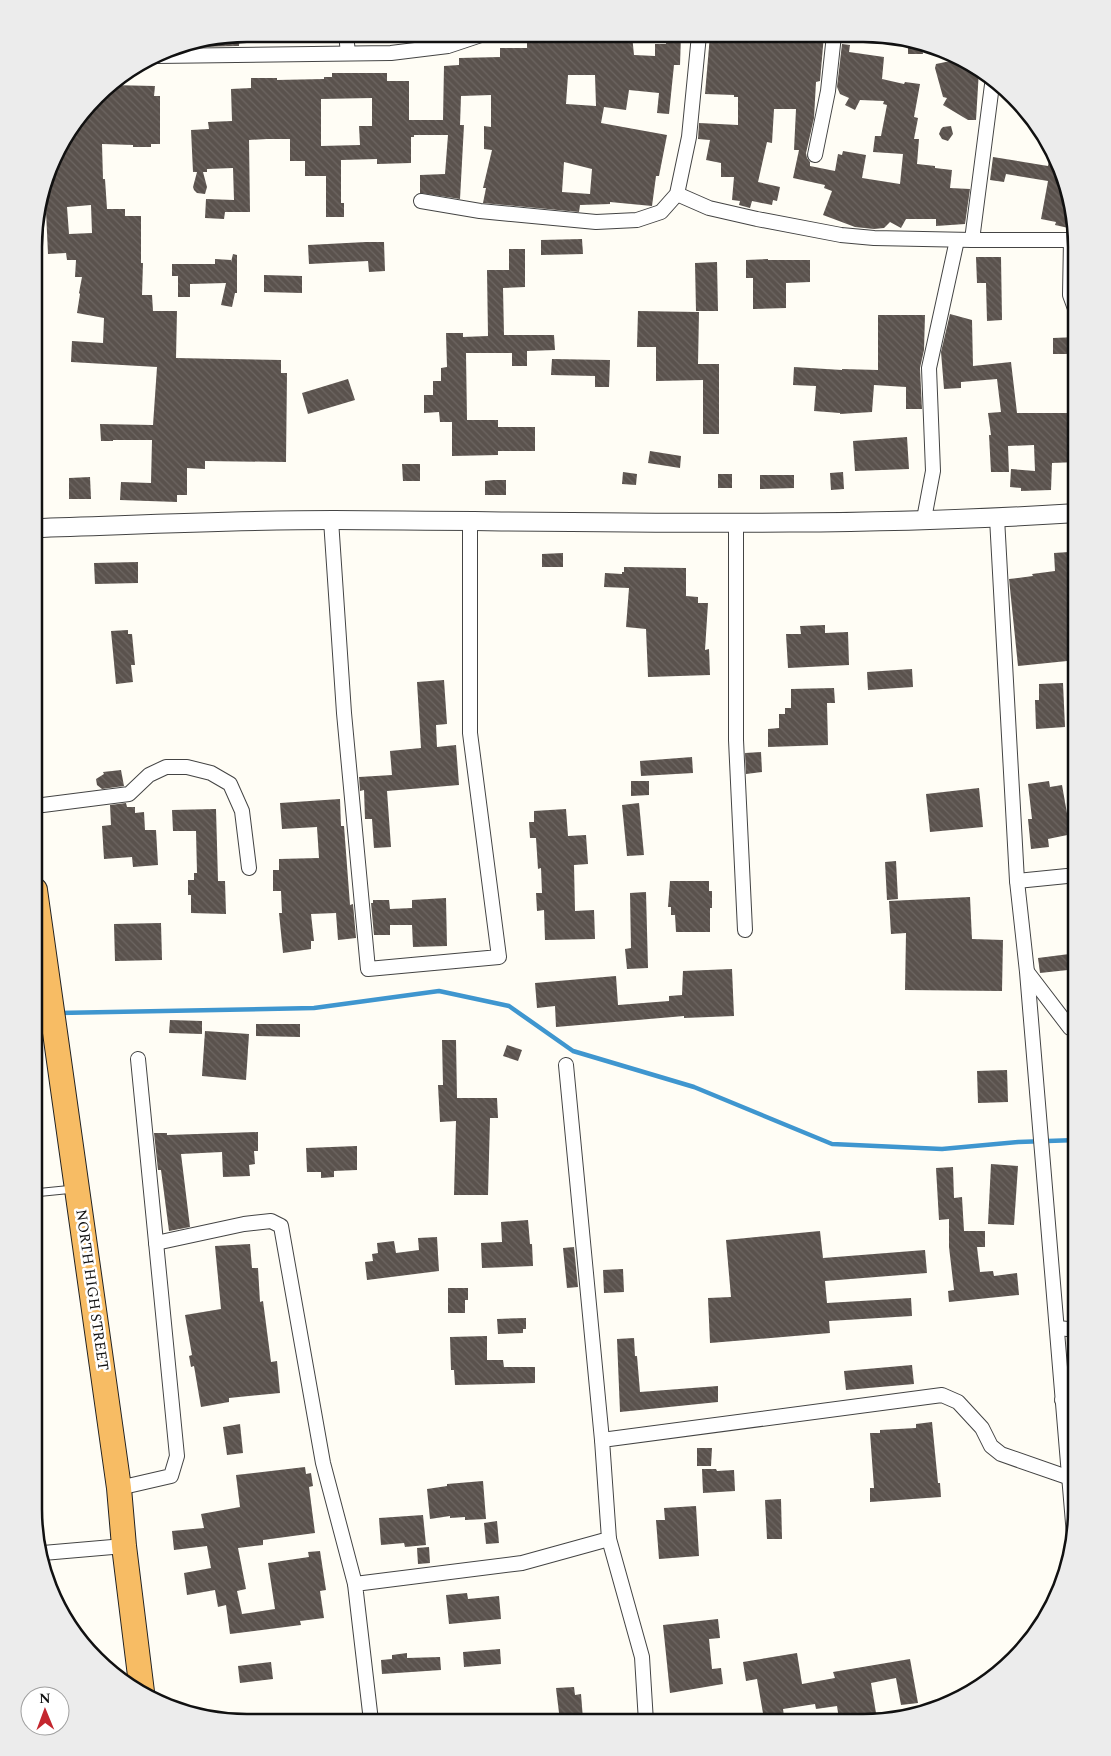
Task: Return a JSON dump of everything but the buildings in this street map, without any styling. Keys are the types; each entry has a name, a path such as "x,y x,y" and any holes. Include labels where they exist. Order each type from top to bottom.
{"highway":[{"name":"NORTH HIGH STREET","path":"42,940 54,1038 119,1488 124,1546 141,1683"}],"street":[{"path":"347,42 348,53"},
{"path":"175,56 391,53 448,46 460,42"},
{"path":"421,201 480,210 596,222 637,220 661,212 677,194 689,137 698,42"},
{"path":"815,155 828,91 833,42"},
{"path":"972,240 991,87"},
{"path":"677,194 709,208 841,235 874,238 957,240 1068,240"},
{"path":"924,519 933,471 929,368 957,240"},
{"path":"42,528 331,520 736,522 997,518 1068,514"},
{"path":"997,518 1017,881 1027,972 1068,1458"},
{"path":"331,520 344,713 368,969 499,957 470,733 470,522"},
{"path":"736,522 736,740 745,930"},
{"path":"42,805 128,794 150,775 166,768 187,767 211,773 230,784 242,811 249,868"},
{"path":"1017,881 1068,876"},
{"path":"1027,972 1068,1025"},
{"path":"119,1488 171,1476 176,1456 138,1059"},
{"path":"566,1065 602,1440 609,1539 642,1657 646,1714"},
{"path":"156,1243 244,1224 271,1221 281,1226 323,1463 354,1584 370,1714"},
{"path":"1058,1328 1068,1329"},
{"path":"602,1440 942,1395 958,1402 982,1428 991,1446 1001,1454 1068,1477"},
{"path":"1062,1400 1068,1401"},
{"path":"354,1584 522,1563 609,1539"},
{"path":"47,1553 124,1546"}],"lane":[{"path":"42,1192 77,1189"}],"waterway":[{"path":"58,1013 314,1008 439,991 509,1006 573,1051 694,1087 832,1144 942,1149 1018,1142 1068,1140"},
{"path":"42,1013 46,1013"}]}
